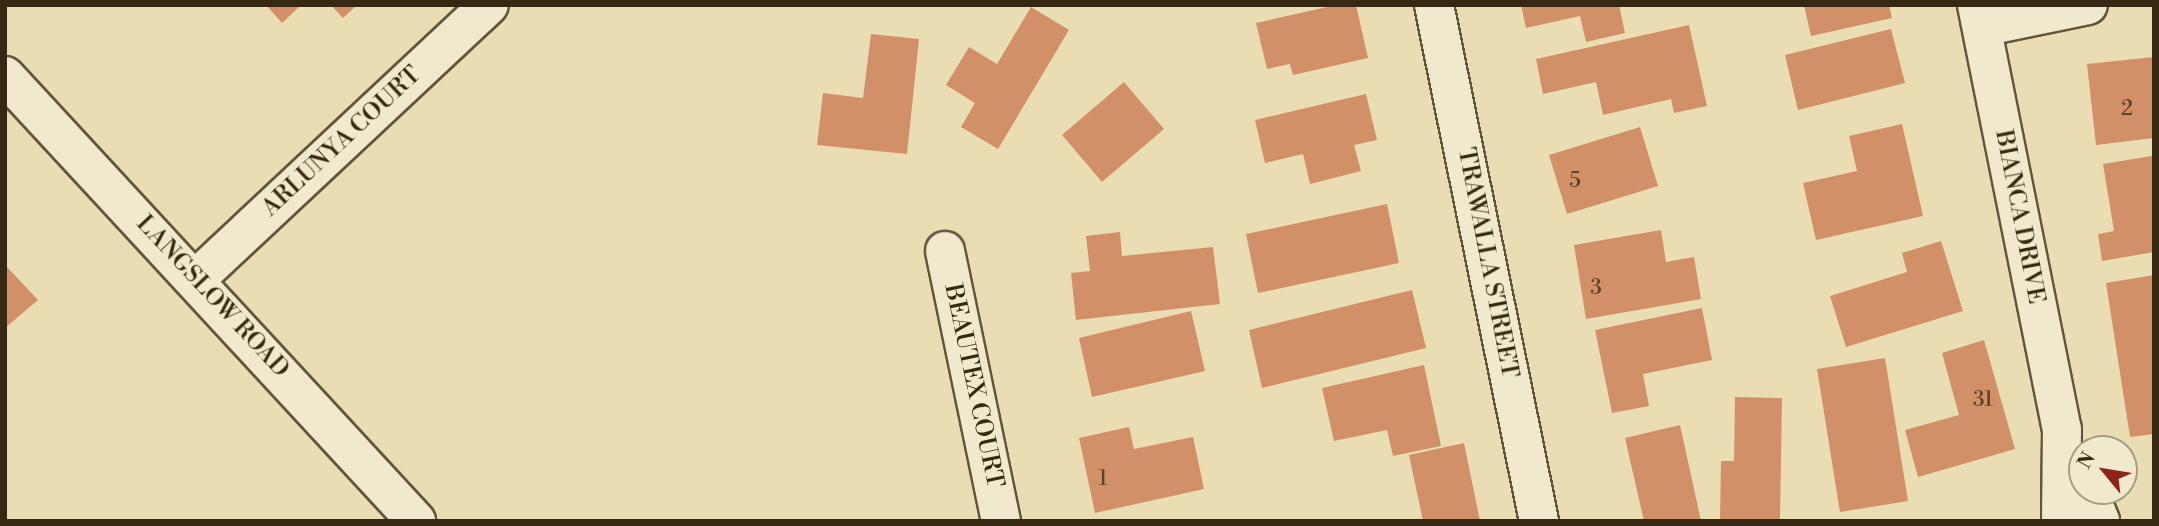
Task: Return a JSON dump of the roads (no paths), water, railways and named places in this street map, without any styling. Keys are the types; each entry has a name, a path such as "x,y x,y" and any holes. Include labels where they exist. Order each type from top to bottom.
{"street":[{"name":"ARLUNYA COURT","path":"196,279 489,5"},
{"name":"TRAWALLA STREET","path":"1434,5 1539,521"},
{"path":"1979,16 2088,5"},
{"name":"BIANCA DRIVE","path":"1979,16 2062,429 2068,444"},
{"name":"LANGSLOW ROAD","path":"5,76 196,279 416,521"},
{"name":"BEAUTEX COURT","path":"944,251 1001,521"},
{"name":"BIANCA DRIVE","path":"2061,521 2062,429"},
{"path":"2072,521 2100,521"}]}
